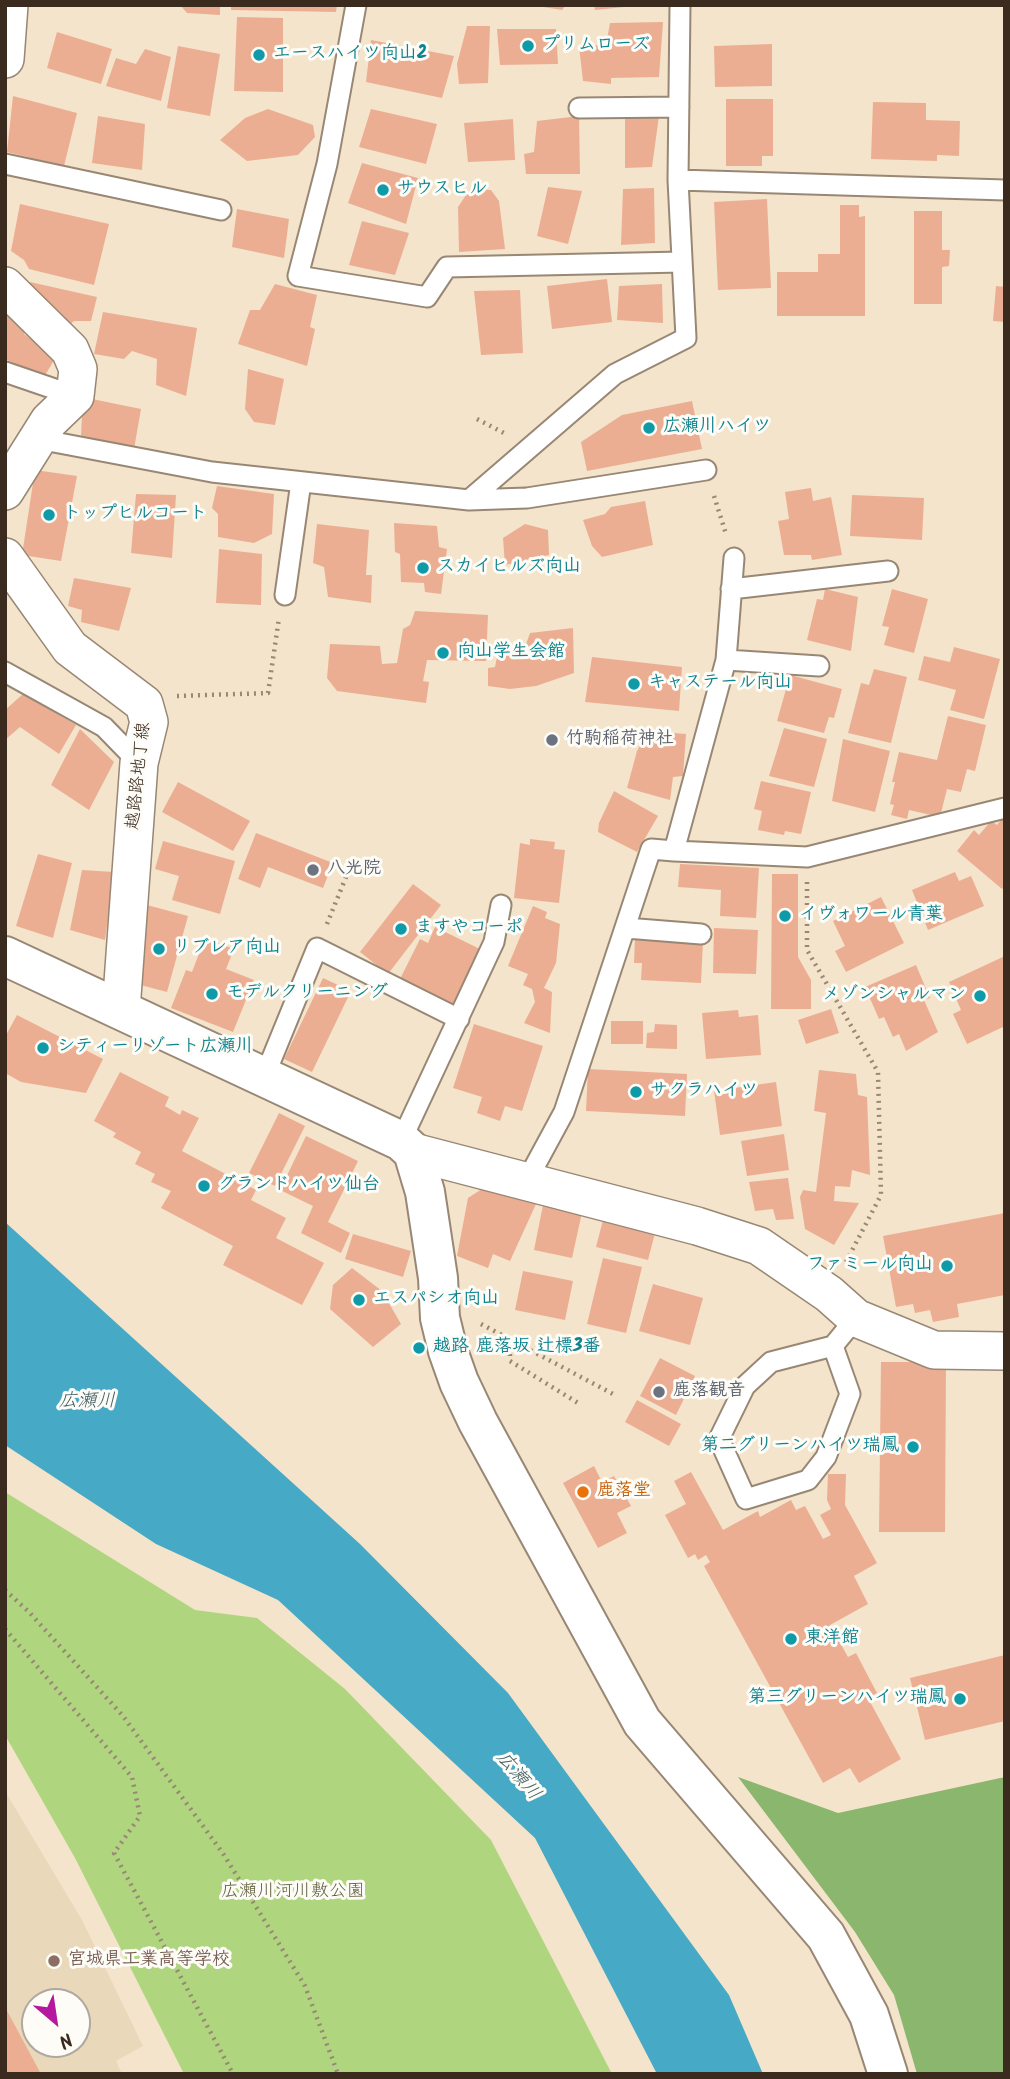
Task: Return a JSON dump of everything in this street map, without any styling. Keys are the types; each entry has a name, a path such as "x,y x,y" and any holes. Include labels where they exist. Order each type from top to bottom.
{"street":[{"path":"5,59 9,5"},
{"path":"5,286 70,350 78,369 75,396 49,421 5,491"},
{"name":"越路路地丁線","path":"5,557 70,648 144,704 149,722 139,762 121,1010"},
{"path":"5,956 265,1075 407,1147 525,1184 698,1226 759,1247 829,1293 856,1318 934,1350 1005,1351"},
{"path":"407,1147 432,1229 440,1318 448,1351 478,1422 642,1722 826,1936 869,2015 888,2074"}],"lane":[{"path":"356,5 327,164 298,276 427,297 447,267 682,262"},
{"path":"469,500 615,374 686,338 678,180 680,5"},
{"path":"579,107 679,107"},
{"path":"5,164 220,210"},
{"path":"678,180 1005,190"},
{"path":"5,372 75,396"},
{"path":"38,439 212,472 469,500 527,498 706,470"},
{"path":"285,595 301,482"},
{"path":"674,851 726,660 734,558"},
{"path":"732,589 888,571"},
{"path":"726,660 819,666"},
{"path":"5,673 104,727 139,762"},
{"path":"525,1184 564,1112 651,849 807,857 1005,808"},
{"path":"407,1147 459,1019 494,942 501,905"},
{"path":"626,928 701,934"},
{"path":"265,1075 317,948 459,1019"},
{"path":"834,1346 850,1394 826,1457 808,1480 746,1499 719,1438 745,1386 771,1363 834,1346 856,1318"}],"path":[{"path":"477,419 506,434"},
{"path":"706,470 734,558"},
{"path":"175,696 268,693 279,617 285,595"},
{"path":"807,857 807,950 878,1072 881,1195 829,1293"},
{"path":"317,948 346,877"},
{"path":"474,1321 614,1394"},
{"path":"510,1340 510,1361 578,1403"},
{"path":"5,1590 29,1612 123,1716 225,1855 305,1986 338,2074"},
{"path":"5,1629 132,1777 140,1816 114,1853 233,2074"}],"shaded area":[{"name":"宮城県工業高等学校","path":"5,1791 82,1920 143,2046 116,2061 122,2074 5,2074"}],"green space":[{"name":"広瀬川河川敷公園","path":"5,1492 195,1610 257,1618 345,1689 491,1840 612,2074 184,2074 75,1858 5,1735"},
{"path":"738,1777 838,1813 1005,1777 1005,2074 917,2074 894,1995 855,1932"}],"water":[{"name":"広瀬川","path":"5,1222 360,1544 508,1693 729,1995 763,2074 657,2074 535,1838 278,1600 156,1544 5,1445"}],"building":[{"path":"180,5 220,5 220,15 187,13"},
{"path":"231,5 337,5 336,12 231,10"},
{"path":"531,5 566,5 562,10"},
{"path":"594,5 624,5 624,7 595,10"},
{"name":"エースハイツ向山2","path":"237,17 283,18 283,92 234,91"},
{"path":"663,22 659,77 611,78 611,84 583,81 579,46 606,45 610,23"},
{"path":"467,26 490,26 488,83 459,84 457,64"},
{"name":"プリムローズ","path":"497,29 556,29 558,64 500,65"},
{"path":"57,32 112,49 101,84 47,68"},
{"path":"371,40 454,56 442,98 366,82"},
{"path":"772,44 772,86 715,87 714,46"},
{"path":"178,46 220,54 210,116 167,108"},
{"path":"145,49 171,57 161,101 106,86 116,58 136,64"},
{"path":"13,96 77,113 64,166 7,152"},
{"path":"726,99 773,99 773,156 762,156 762,166 726,166"},
{"path":"873,102 926,103 926,120 960,121 959,156 937,155 937,161 871,159"},
{"path":"268,109 313,125 315,137 298,155 247,161 220,140 245,118"},
{"path":"371,109 437,124 426,164 359,147"},
{"path":"98,116 145,124 142,170 92,163"},
{"path":"579,116 580,174 526,174 524,154 534,152 537,121"},
{"path":"625,116 659,116 652,167 625,168"},
{"path":"513,119 515,160 468,162 464,123"},
{"name":"サウスヒル","path":"362,163 418,178 406,224 348,203"},
{"path":"548,187 582,191 568,244 537,236"},
{"path":"654,188 655,243 621,245 623,189"},
{"path":"470,189 491,190 499,201 505,249 459,252 458,207"},
{"path":"767,199 771,288 718,290 714,202"},
{"path":"20,204 109,224 94,285 29,269 24,260 11,251"},
{"path":"840,205 859,205 859,217 865,216 865,316 777,316 777,272 818,272 818,254 840,254"},
{"path":"237,209 289,219 284,258 232,247"},
{"path":"914,211 942,211 942,250 950,250 949,266 942,267 942,304 914,304"},
{"path":"362,221 409,233 395,275 349,265"},
{"path":"607,279 612,322 552,329 547,286"},
{"path":"30,282 97,297 91,321 74,321 62,331 31,295"},
{"path":"275,284 317,295 310,327 315,329 307,366 238,344 250,310 260,310"},
{"path":"662,284 663,323 617,320 619,286"},
{"path":"996,286 1005,287 1005,322 993,321"},
{"path":"520,290 523,353 481,355 474,291"},
{"path":"103,312 197,328 186,396 156,385 157,359 132,351 124,359 94,354"},
{"path":"5,315 25,327 24,334 56,357 44,377 5,359"},
{"path":"248,369 284,379 275,425 254,422 245,409"},
{"path":"92,399 141,409 134,449 81,436 82,415"},
{"name":"広瀬川ハイツ","path":"692,401 702,449 587,471 581,442 622,415"},
{"name":"トップヒルコート","path":"35,470 77,476 61,561 22,555"},
{"path":"217,486 274,494 272,534 254,543 218,537 218,514 212,508"},
{"path":"811,488 813,501 831,497 842,555 812,560 811,555 784,555 778,521 789,519 785,492"},
{"path":"136,494 176,495 172,558 131,553"},
{"path":"852,495 924,498 922,540 850,536"},
{"path":"645,501 653,545 602,557 592,546 583,520 605,514 611,507"},
{"name":"スカイヒルズ向山","path":"394,523 437,526 439,547 447,549 441,594 425,592 424,583 401,582 400,554 395,552"},
{"path":"317,524 369,530 366,575 372,575 371,603 328,597 324,567 313,563"},
{"path":"525,524 548,530 549,555 505,565 503,538"},
{"path":"219,549 262,554 261,605 216,603"},
{"path":"74,578 131,588 119,631 81,622 82,610 68,606"},
{"path":"825,589 858,597 851,651 807,640 817,599 823,600"},
{"path":"892,589 928,599 914,653 884,645 889,627 882,626"},
{"name":"向山学生会館","path":"415,611 488,615 486,661 427,660 423,681 429,682 426,703 337,691 327,678 330,644 380,646 382,664 397,663 403,629 410,625"},
{"path":"573,628 574,673 536,686 510,689 488,686 488,668 495,667 497,657 523,653 530,633"},
{"path":"954,647 1000,659 984,719 950,710 956,690 918,680 924,656 950,662"},
{"name":"キャステール向山","path":"592,657 682,667 679,711 585,702"},
{"path":"874,669 907,677 891,743 848,733 861,683 869,685"},
{"path":"790,675 842,689 834,718 829,717 824,733 777,721"},
{"path":"23,694 76,725 59,754 20,727 5,740 5,710"},
{"path":"948,716 986,725 975,771 967,769 961,792 947,789 940,817 909,810 907,819 891,815 894,805 890,804 895,782 892,782 899,752 937,760"},
{"path":"784,728 827,739 814,787 769,776"},
{"path":"80,729 114,762 89,810 51,785"},
{"path":"648,731 686,734 683,776 673,777 670,800 627,788 637,751"},
{"path":"843,739 890,751 875,812 832,801"},
{"path":"761,781 811,792 801,834 785,831 784,835 758,830 762,811 754,809"},
{"path":"178,782 250,821 233,851 162,812"},
{"path":"614,791 658,816 637,852 598,832 599,823"},
{"path":"1005,815 1005,885 1002,889 957,851 974,830 979,835 991,821 997,825"},
{"path":"256,833 333,863 323,888 268,867 260,888 238,879"},
{"path":"530,839 555,842 554,849 565,850 559,903 514,898 520,843 530,845"},
{"path":"163,841 235,861 220,914 172,900 179,876 155,869"},
{"path":"38,854 72,863 53,938 16,926"},
{"path":"680,864 759,868 756,918 720,916 721,890 678,887"},
{"path":"82,870 114,872 105,940 70,930"},
{"path":"955,872 959,881 971,876 984,906 928,930 912,890"},
{"name":"イヴォワール青葉","path":"772,874 798,874 798,957 811,980 811,1009 771,1009"},
{"name":"ますやコーポ","path":"413,884 441,905 388,974 360,952"},
{"path":"881,897 904,943 846,972 835,951 845,946 833,921"},
{"name":"リブレア向山","path":"147,905 188,916 167,992 133,983"},
{"path":"533,906 547,912 545,918 560,924 556,963 544,988 552,992 550,1033 524,1023 535,1002 532,989 523,985 528,974 508,966"},
{"path":"435,927 484,951 456,1008 399,981 420,939 428,943"},
{"path":"714,928 758,930 756,974 713,973"},
{"name":"モデルクリーニング","path":"205,938 234,949 226,969 254,980 233,1032 171,1008 186,970 192,972"},
{"path":"635,938 703,941 701,983 641,980 642,963 634,963"},
{"name":"メゾンシャルマン","path":"1005,956 1005,1026 967,1044 953,1014 961,1010 949,982"},
{"path":"916,965 930,998 924,1000 938,1032 906,1051 899,1034 893,1037 884,1017 879,1019 865,987"},
{"path":"323,978 351,991 312,1072 284,1059"},
{"path":"831,1009 839,1033 806,1044 798,1020"},
{"path":"738,1010 739,1017 758,1015 761,1055 706,1059 702,1013"},
{"name":"シティーリゾート広瀬川","path":"17,1015 103,1059 86,1093 21,1082 5,1073 5,1037"},
{"path":"611,1021 643,1021 643,1044 611,1044"},
{"path":"474,1024 543,1046 522,1111 505,1106 500,1121 477,1113 482,1097 453,1088"},
{"path":"655,1024 677,1025 677,1049 646,1048 647,1033 654,1032"},
{"name":"サクラハイツ","path":"588,1069 687,1074 685,1116 586,1111"},
{"path":"819,1070 856,1074 858,1095 867,1097 870,1175 852,1170 850,1187 835,1186 834,1201 859,1203 834,1245 805,1229 800,1197 803,1190 816,1192 826,1113 814,1111"},
{"name":"グランドハイツ仙台","path":"120,1072 169,1097 165,1106 180,1115 182,1110 199,1118 182,1151 256,1190 251,1200 286,1218 276,1238 324,1263 302,1305 223,1265 233,1246 161,1208 171,1191 151,1182 155,1174 135,1164 141,1152 113,1137 116,1133 94,1121"},
{"path":"776,1082 782,1126 720,1135 714,1091"},
{"path":"279,1113 305,1126 275,1186 249,1173"},
{"path":"784,1134 789,1170 747,1176 741,1141"},
{"path":"306,1136 358,1161 328,1222 350,1233 341,1253 301,1233 313,1206 280,1190"},
{"path":"788,1178 794,1219 776,1220 773,1209 755,1211 749,1182"},
{"path":"488,1185 536,1204 510,1261 493,1254 488,1268 457,1256 468,1198"},
{"path":"544,1200 583,1208 572,1258 534,1250"},
{"name":"ファミール向山","path":"1005,1213 1005,1295 957,1304 959,1317 933,1322 930,1310 915,1313 913,1304 896,1307 883,1236"},
{"path":"603,1220 655,1233 648,1260 596,1247"},
{"path":"353,1234 411,1251 403,1277 345,1259"},
{"path":"603,1258 642,1267 626,1333 587,1324"},
{"name":"エスパシオ向山","path":"352,1268 382,1291 401,1324 373,1347 330,1309 333,1285"},
{"path":"523,1271 573,1281 565,1320 515,1310"},
{"path":"653,1284 703,1298 690,1345 639,1331"},
{"path":"660,1358 695,1376 676,1415 640,1396"},
{"name":"第二グリーンハイツ瑞鳳","path":"881,1362 946,1362 945,1532 879,1532"},
{"path":"637,1400 681,1424 669,1446 625,1422"},
{"path":"594,1466 602,1482 614,1476 631,1506 617,1513 627,1533 598,1548 563,1483"},
{"name":"東洋館","path":"691,1472 723,1530 758,1511 760,1517 791,1500 796,1510 805,1506 823,1539 831,1535 820,1515 831,1509 827,1500 828,1474 846,1474 845,1505 877,1563 854,1576 868,1604 830,1625 848,1657 856,1653 877,1693 868,1698 901,1759 859,1783 850,1768 823,1783 704,1566 710,1562 706,1555 698,1560 695,1554 688,1558 665,1515 686,1504 674,1481"},
{"name":"第三グリーンハイツ瑞鳳","path":"1005,1655 1005,1721 925,1740 910,1678"},
{"path":"5,2007 21,2037 21,2058 32,2058 41,2074 5,2074"}],"place":[{"name":"プリムローズ","path":"528,46"},
{"name":"エースハイツ向山2","path":"259,55"},
{"name":"サウスヒル","path":"383,190"},
{"name":"広瀬川ハイツ","path":"649,428"},
{"name":"トップヒルコート","path":"49,515"},
{"name":"スカイヒルズ向山","path":"423,568"},
{"name":"向山学生会館","path":"443,653"},
{"name":"キャステール向山","path":"634,684"},
{"name":"竹駒稲荷神社","path":"552,740"},
{"name":"八光院","path":"313,870"},
{"name":"イヴォワール青葉","path":"785,916"},
{"name":"ますやコーポ","path":"401,929"},
{"name":"リブレア向山","path":"159,949"},
{"name":"モデルクリーニング","path":"212,994"},
{"name":"メゾンシャルマン","path":"980,996"},
{"name":"シティーリゾート広瀬川","path":"43,1048"},
{"name":"サクラハイツ","path":"636,1092"},
{"name":"グランドハイツ仙台","path":"204,1186"},
{"name":"ファミール向山","path":"947,1266"},
{"name":"エスパシオ向山","path":"359,1300"},
{"name":"越路 鹿落坂 辻標3番","path":"419,1348"},
{"name":"鹿落観音","path":"659,1392"},
{"name":"第二グリーンハイツ瑞鳳","path":"913,1447"},
{"name":"鹿落堂","path":"583,1492"},
{"name":"東洋館","path":"791,1639"},
{"name":"第三グリーンハイツ瑞鳳","path":"960,1699"},
{"name":"宮城県工業高等学校","path":"54,1961"}]}
